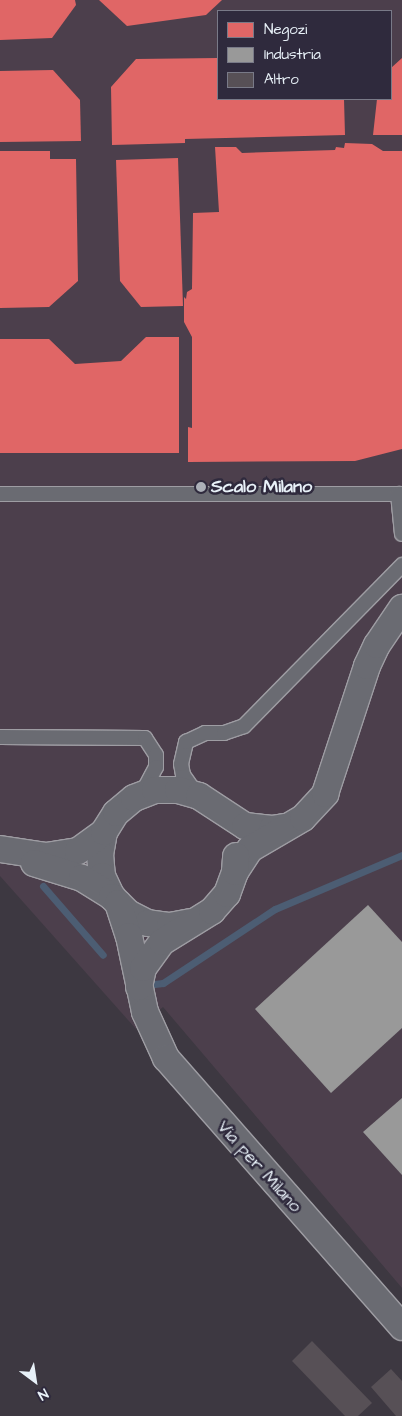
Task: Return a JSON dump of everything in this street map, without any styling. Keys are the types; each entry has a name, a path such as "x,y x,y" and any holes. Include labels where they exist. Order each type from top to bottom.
{"street":[{"path":"139,993 143,968 151,955 175,932 212,911 227,894 235,872 250,849 260,840 303,818 325,794 367,666 377,645 402,608"},
{"path":"0,850 64,855 86,846 104,832 116,813 141,796 155,790 178,790 208,803 245,826 272,830 289,825"},
{"path":"208,803 230,828 235,842 235,872"},
{"path":"104,832 100,854 102,876 115,900"},
{"path":"0,850 82,878 115,900 128,913 148,923 170,926 192,922"},
{"name":"Via per Milano","path":"115,900 129,936 139,993 153,1036 180,1079 402,1327"}],"lane":[{"path":"0,494 400,494 402,534"},
{"path":"208,803 183,776 181,764 186,742 205,733 224,733 244,726 402,566"},
{"path":"0,737 145,738 156,754 156,767 141,796"}],"shaded area":[{"name":"Scalo Milano","path":"0,0 402,0 402,1288 163,1007 136,1029 0,876"}],"building: Negozi":[{"path":"0,0 75,0 76,5 52,38 0,40"},
{"path":"99,0 222,0 206,15 127,26"},
{"path":"217,58 217,100 344,100 345,135 185,139 185,143 112,145 111,87 136,59"},
{"path":"402,58 402,135 373,135 377,100 392,100 392,67"},
{"path":"53,70 80,100 81,141 0,142 0,71"},
{"path":"345,143 372,144 383,151 402,151 402,449 355,461 188,462 188,427 192,428 192,337 184,322 184,297 186,299 187,292 192,289 193,213 219,212 215,147 236,147 242,153 335,150 336,147 344,148"},
{"path":"0,151 50,151 50,159 76,159 78,281 49,307 0,308"},
{"path":"178,158 183,306 141,307 120,281 116,160"},
{"path":"146,337 179,337 179,453 0,453 0,339 49,339 75,364 121,361"}],"building: Industria":[{"path":"368,905 402,942 402,1028 331,1093 255,1009"},
{"path":"402,1098 402,1175 363,1132"}],"building: Altro":[{"path":"312,1341 372,1403 358,1416 345,1416 292,1361"},
{"path":"391,1369 402,1381 402,1416 396,1416 371,1387"}],"waterway":[{"path":"146,985 163,983 275,909 402,855"},
{"path":"43,886 103,955"}],"place":[{"name":"Scalo Milano","path":"201,487"}]}
